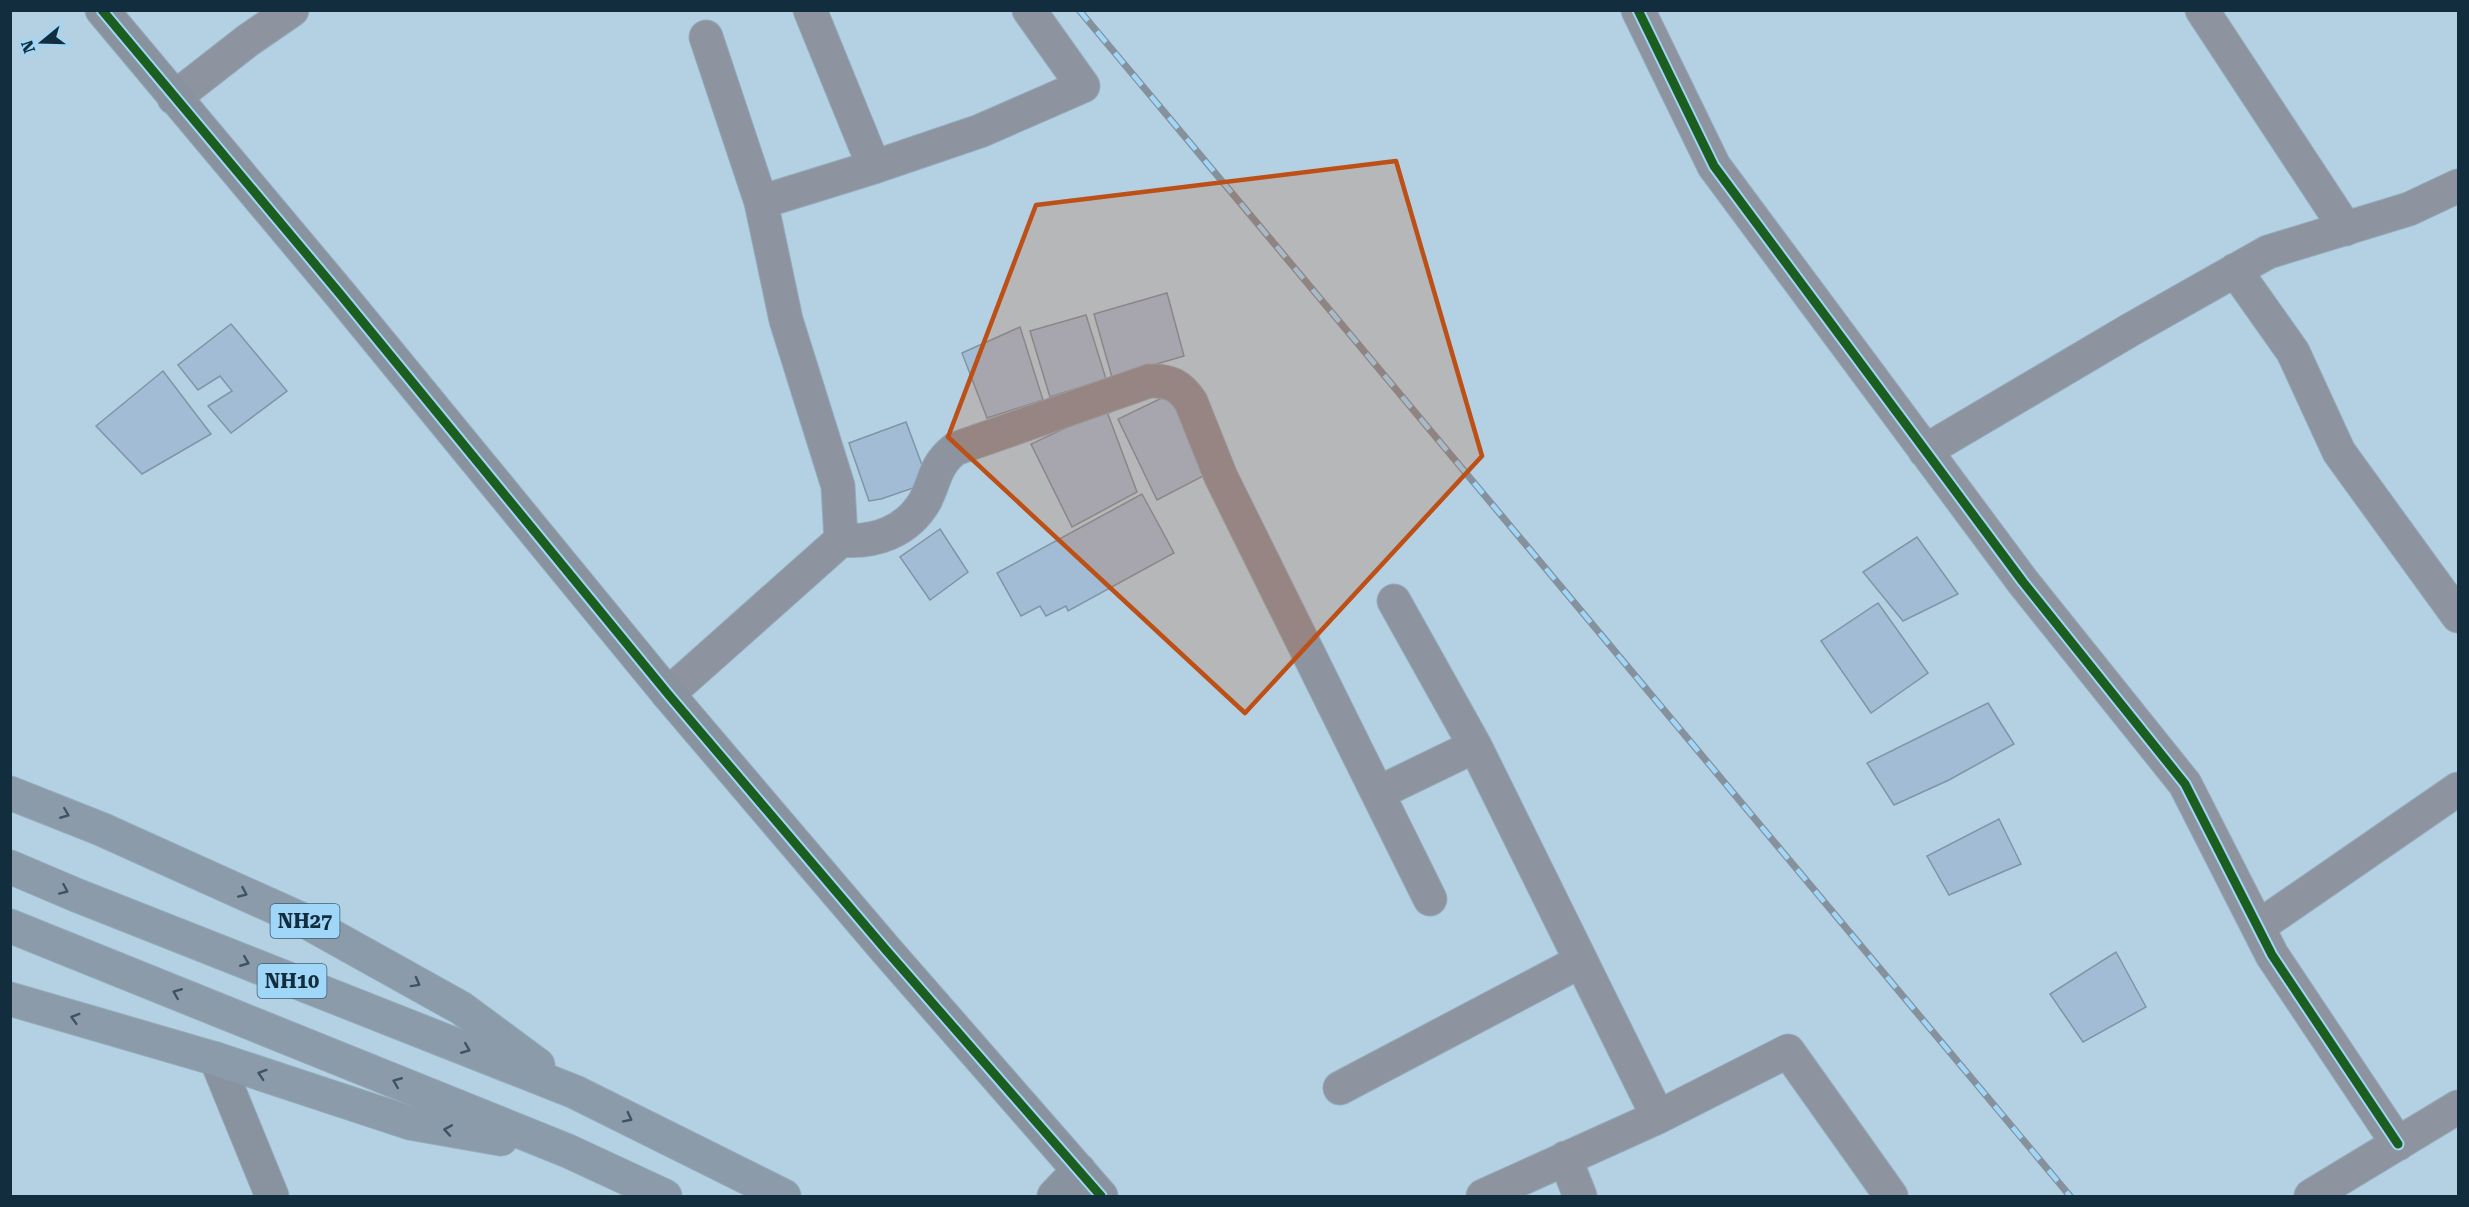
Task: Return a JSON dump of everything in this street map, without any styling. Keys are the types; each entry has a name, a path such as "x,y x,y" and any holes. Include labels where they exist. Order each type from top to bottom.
{"highway":[{"name":"NH27","path":"10,793 101,829 303,920 461,1008 575,1092 784,1197"},
{"name":"NH10","path":"10,867 575,1092"},
{"name":"NH10","path":"10,926 568,1151"},
{"path":"10,999 216,1059 410,1123 568,1151 665,1197"}],"street":[{"path":"102,10 340,294 668,694 1101,1197"},
{"path":"174,98 247,41 292,10"},
{"path":"810,10 874,167"},
{"path":"761,202 980,131 1083,86 1029,10"},
{"path":"1638,10 1714,166 2023,582 2185,784 2272,955 2398,1144"},
{"path":"2202,10 2346,229"},
{"path":"706,37 761,202 786,320 838,486 841,540"},
{"path":"1925,451 2268,252 2409,209 2458,186"},
{"path":"2235,270 2293,352 2339,452 2458,616"},
{"path":"668,694 841,540 871,540 899,528 913,516 924,501 936,470 943,459 955,450 1149,381 1162,380 1173,383 1191,402 1221,477 1430,899"},
{"path":"1394,602 1475,746 1658,1117"},
{"path":"1378,793 1475,746"},
{"path":"2258,927 2458,789"},
{"path":"1340,1088 1581,961"},
{"path":"1483,1197 1658,1117 1788,1051 1891,1197"},
{"path":"216,1059 272,1197"},
{"path":"2311,1197 2458,1107"},
{"path":"1565,1158 1580,1197"},
{"path":"1054,1197 1079,1170"}],"highlighted area":[{"path":"1396,161 1482,456 1245,713 948,437 1036,205"}],"building":[{"path":"1167,293 1184,356 1112,377 1094,314"},
{"path":"1086,315 1106,379 1050,397 1030,331"},
{"path":"231,324 287,391 231,433 208,406 232,391 220,376 198,390 178,365"},
{"path":"1020,327 1043,400 987,418 962,353"},
{"path":"163,371 211,434 142,474 96,426"},
{"path":"1170,394 1209,473 1157,500 1118,419"},
{"path":"1106,409 1137,492 1072,527 1031,444"},
{"path":"906,422 925,473 919,486 869,501 849,443"},
{"path":"1142,494 1174,553 1068,611 1066,606 1046,616 1040,606 1021,616 997,573"},
{"path":"940,529 968,572 930,600 900,557"},
{"path":"1917,537 1958,594 1903,621 1863,572"},
{"path":"1878,603 1928,673 1871,713 1821,641"},
{"path":"1988,703 2014,744 1949,780 1894,805 1867,763"},
{"path":"1999,819 2021,864 1949,895 1927,856"},
{"path":"2116,952 2146,1007 2083,1042 2050,994"}],"railway":[{"path":"1079,10 2070,1196"}],"cycle path":[{"path":"102,10 340,294 668,694 886,950 1101,1196"},
{"path":"1638,10 1714,166 2023,582 2185,784 2272,955 2398,1144"}]}
